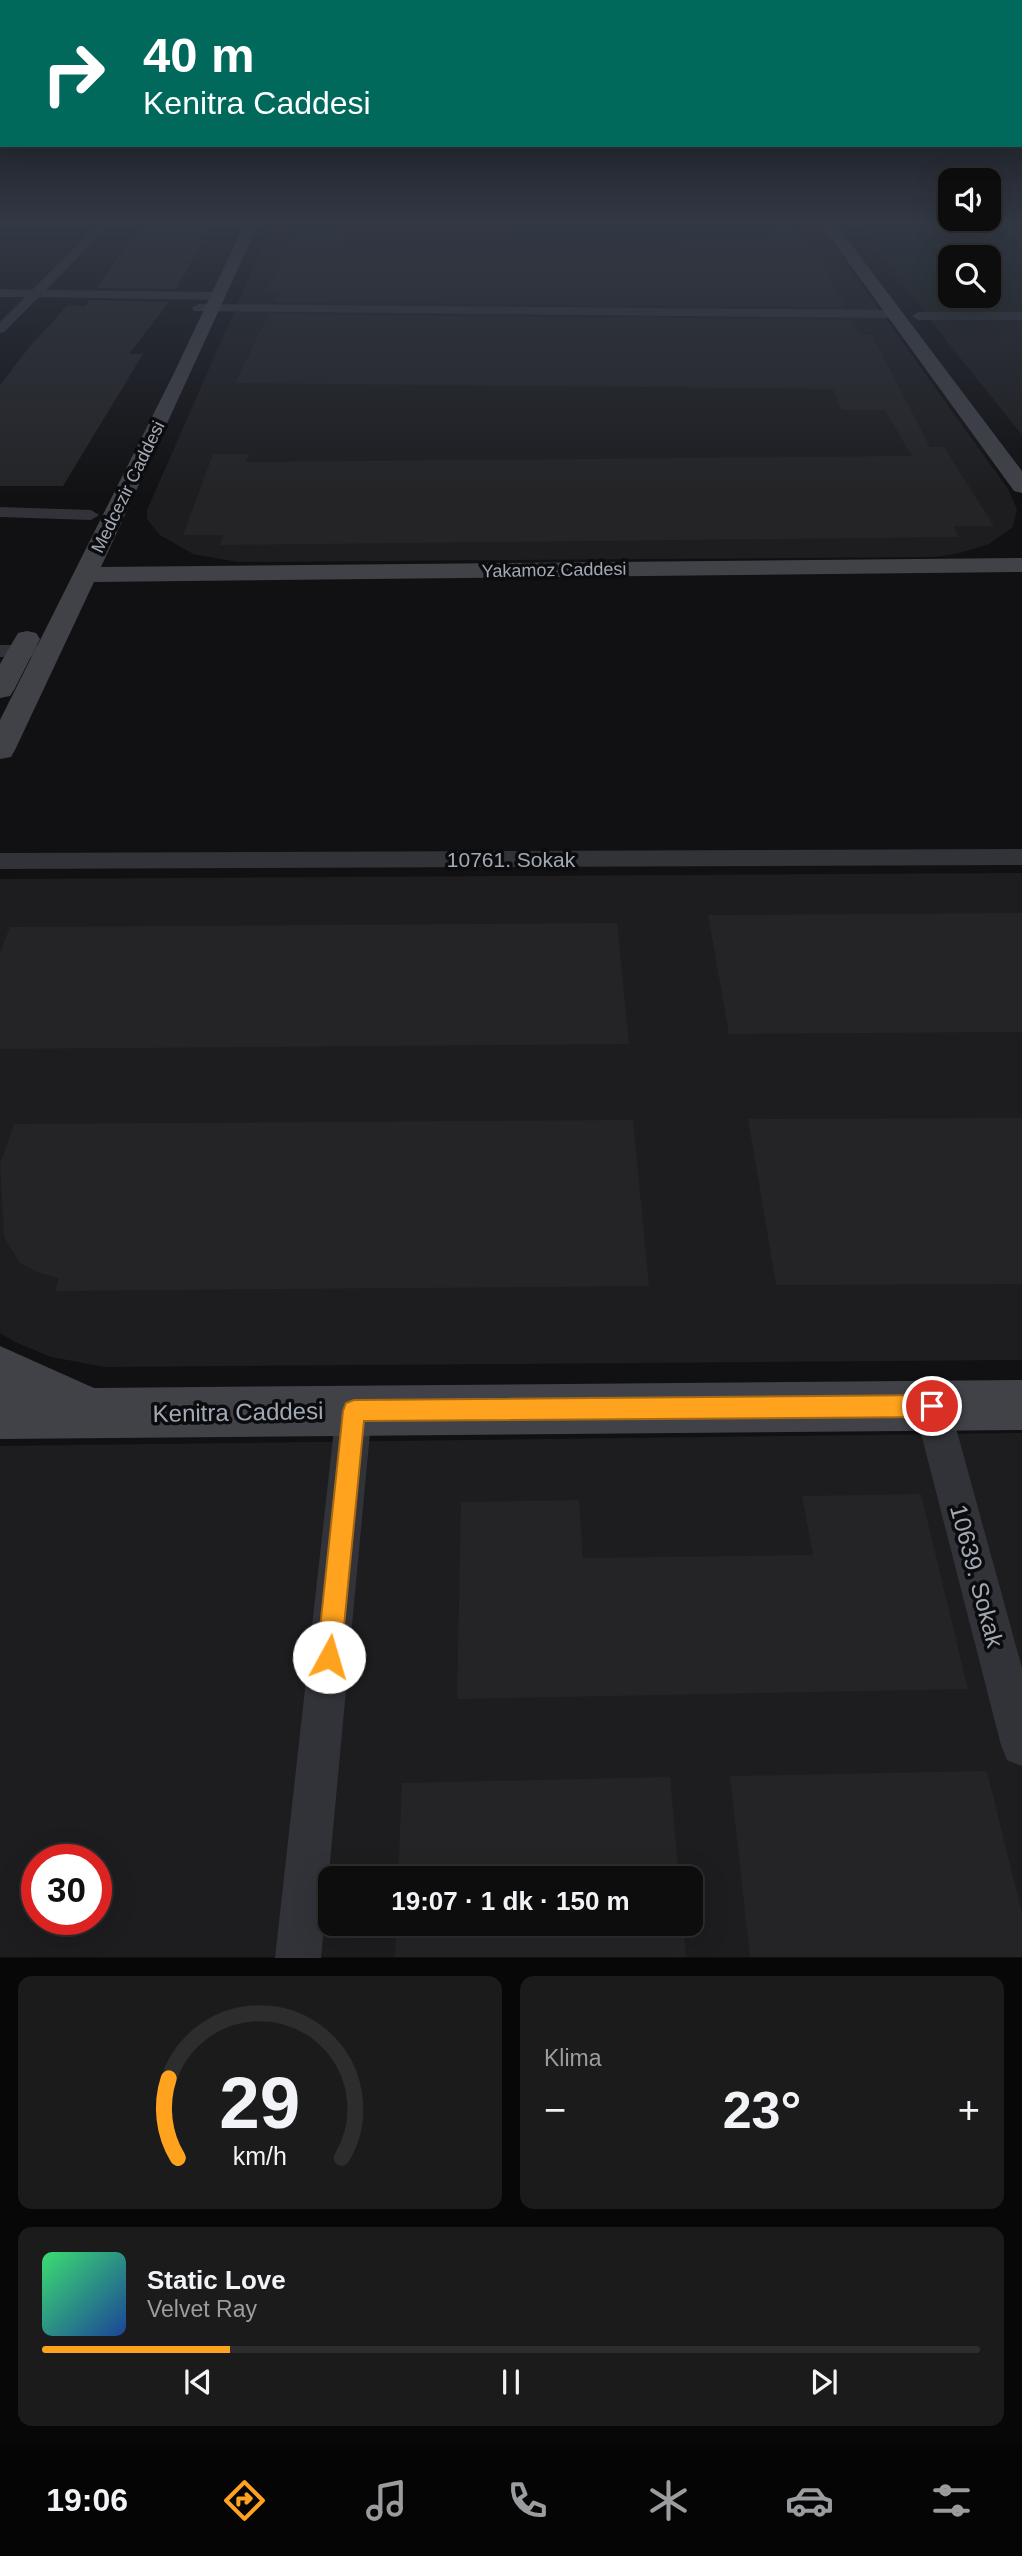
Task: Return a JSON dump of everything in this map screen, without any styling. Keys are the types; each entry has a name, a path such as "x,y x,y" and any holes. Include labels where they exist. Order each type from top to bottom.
{"street":[{"path":"0,329 15,314"},
{"name":"Medcezir Caddesi","path":"79,538 201,314"},
{"name":"Medcezir Caddesi","path":"0,750 85,575 202,314"},
{"path":"894,314 1022,486"},
{"path":"918,316 1022,316"},
{"path":"918,316 942,347"},
{"path":"0,512 91,515"},
{"name":"Yakamoz Caddesi","path":"85,575 1022,565"},
{"path":"0,690 10,652 37,618"},
{"path":"10,652 48,651"},
{"name":"10761. Sokak","path":"0,861 1022,857"},
{"path":"0,1370 39,1390 95,1413"},
{"name":"Kenitra Caddesi","path":"0,1414 1022,1405"},
{"name":"10639. Sokak","path":"932,1406 1022,1745"},
{"path":"299,1958 354,1411"},
{"path":"0,1433 95,1413"}],"shaded area":[{"path":"233,314 883,314 1008,489 1017,509 1013,527 989,544 935,557 238,562 193,554 160,535 147,519 147,510"},
{"path":"930,320 1022,320 1022,435"},
{"path":"1022,873 1022,1360 105,1367 51,1357 0,1333 0,879"},
{"path":"1022,1433 1022,1957 0,1957 0,1446"}],"building":[{"path":"59,314 159,314 129,354 143,354 63,486 0,486 0,385"},
{"path":"269,314 851,320 859,335 872,335 930,447 944,447 994,526 953,526 959,537 220,545 223,535 183,535 213,454 249,454 246,462 912,456 885,410 842,410 833,389 235,383"},
{"path":"1022,913 1022,1032 729,1034 708,915"},
{"path":"617,923 629,1044 0,1049 0,952 10,927"},
{"path":"1022,1118 1022,1284 776,1285 748,1119"},
{"path":"633,1120 649,1286 55,1291 59,1278 39,1273 20,1263 4,1237 0,1164 14,1124"},
{"path":"921,1494 968,1689 457,1699 461,1502 579,1500 583,1558 813,1555 802,1496"},
{"path":"987,1771 1022,1913 1022,1957 750,1957 730,1776"},
{"path":"670,1777 678,1866 399,1866 402,1783"},
{"path":"396,1936 684,1936 686,1957 395,1957"}],"route":[{"path":"329,1657 354,1411 932,1406"}]}
